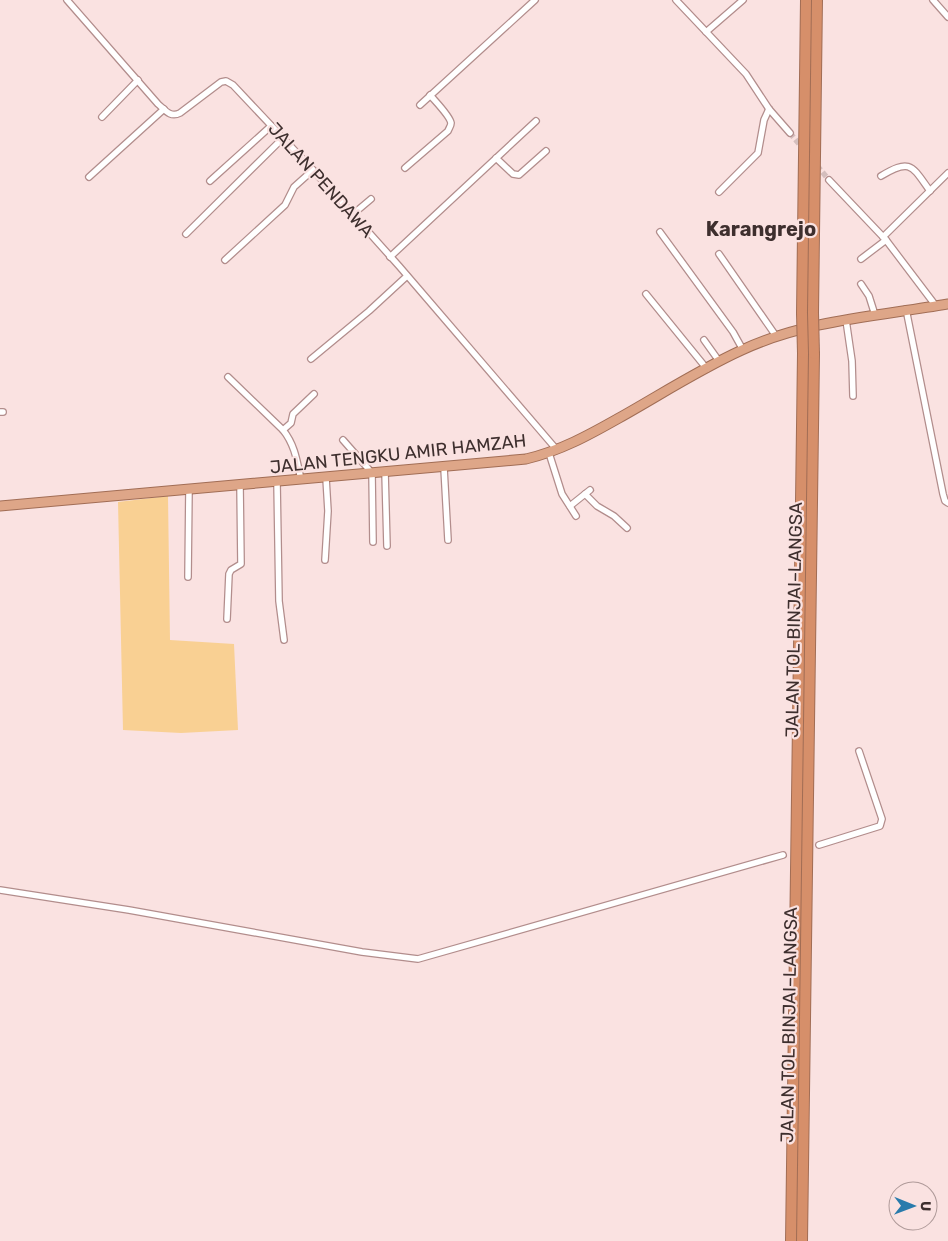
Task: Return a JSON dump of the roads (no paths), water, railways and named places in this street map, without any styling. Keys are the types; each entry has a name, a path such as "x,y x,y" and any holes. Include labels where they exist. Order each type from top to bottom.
{"highway":[{"name":"JALAN TOL BINJAI–LANGSA","path":"802,1241 814,354 807,313 806,0"},
{"name":"JALAN TOL BINJAI–LANGSA","path":"791,1241 803,354 807,313 817,0"},
{"name":"JALAN TENGKU AMIR HAMZAH","path":"0,506 518,461 553,452 602,427 719,361 776,336 846,320 906,309 948,304"}],"street":[{"path":"67,0 164,109 90,177"},
{"path":"420,105 535,0"},
{"path":"676,0 746,74 769,110 790,133"},
{"path":"706,32 743,0"},
{"path":"933,0 948,17"},
{"path":"102,117 138,80"},
{"name":"JALAN PENDAWA","path":"164,109 171,115 176,114 226,81 237,88 407,276 553,452"},
{"path":"405,168 448,131 450,127 451,123 447,115 430,95"},
{"path":"718,192 758,153 764,120 769,110"},
{"path":"390,257 536,121"},
{"path":"210,181 271,126"},
{"path":"186,234 283,138"},
{"path":"496,158 513,174 519,176 546,151"},
{"path":"881,176 895,168 904,165 909,166 917,173 930,191"},
{"path":"225,260 285,205 294,187 313,170"},
{"path":"861,259 948,173"},
{"path":"829,180 884,238 936,306"},
{"path":"352,215 371,198"},
{"path":"660,232 733,332 743,350"},
{"path":"719,254 776,336"},
{"path":"311,359 369,311 407,276"},
{"path":"861,284 876,316"},
{"path":"646,294 707,369"},
{"path":"906,309 943,494 945,501 948,503"},
{"path":"846,320 852,361 853,396"},
{"path":"704,340 719,361"},
{"path":"228,378 283,430 292,443 300,480"},
{"path":"283,430 291,424 293,414 314,394"},
{"path":"343,440 372,473 373,542"},
{"path":"553,452 560,487 576,516"},
{"path":"444,468 448,540"},
{"path":"385,472 387,546"},
{"path":"324,560 328,511 326,478"},
{"path":"277,482 278,592 284,640"},
{"path":"227,618 229,574 231,570 241,564 240,485"},
{"path":"188,577 189,489"},
{"path":"570,506 588,492 596,506 614,516 627,528"},
{"path":"819,845 880,826 882,819 859,751"},
{"path":"0,890 129,910 362,952 418,958 783,855"}],"tunnel":[{"path":"790,133 829,180"}],"district":[{"name":"Karangrejo","path":"761,229"}]}
